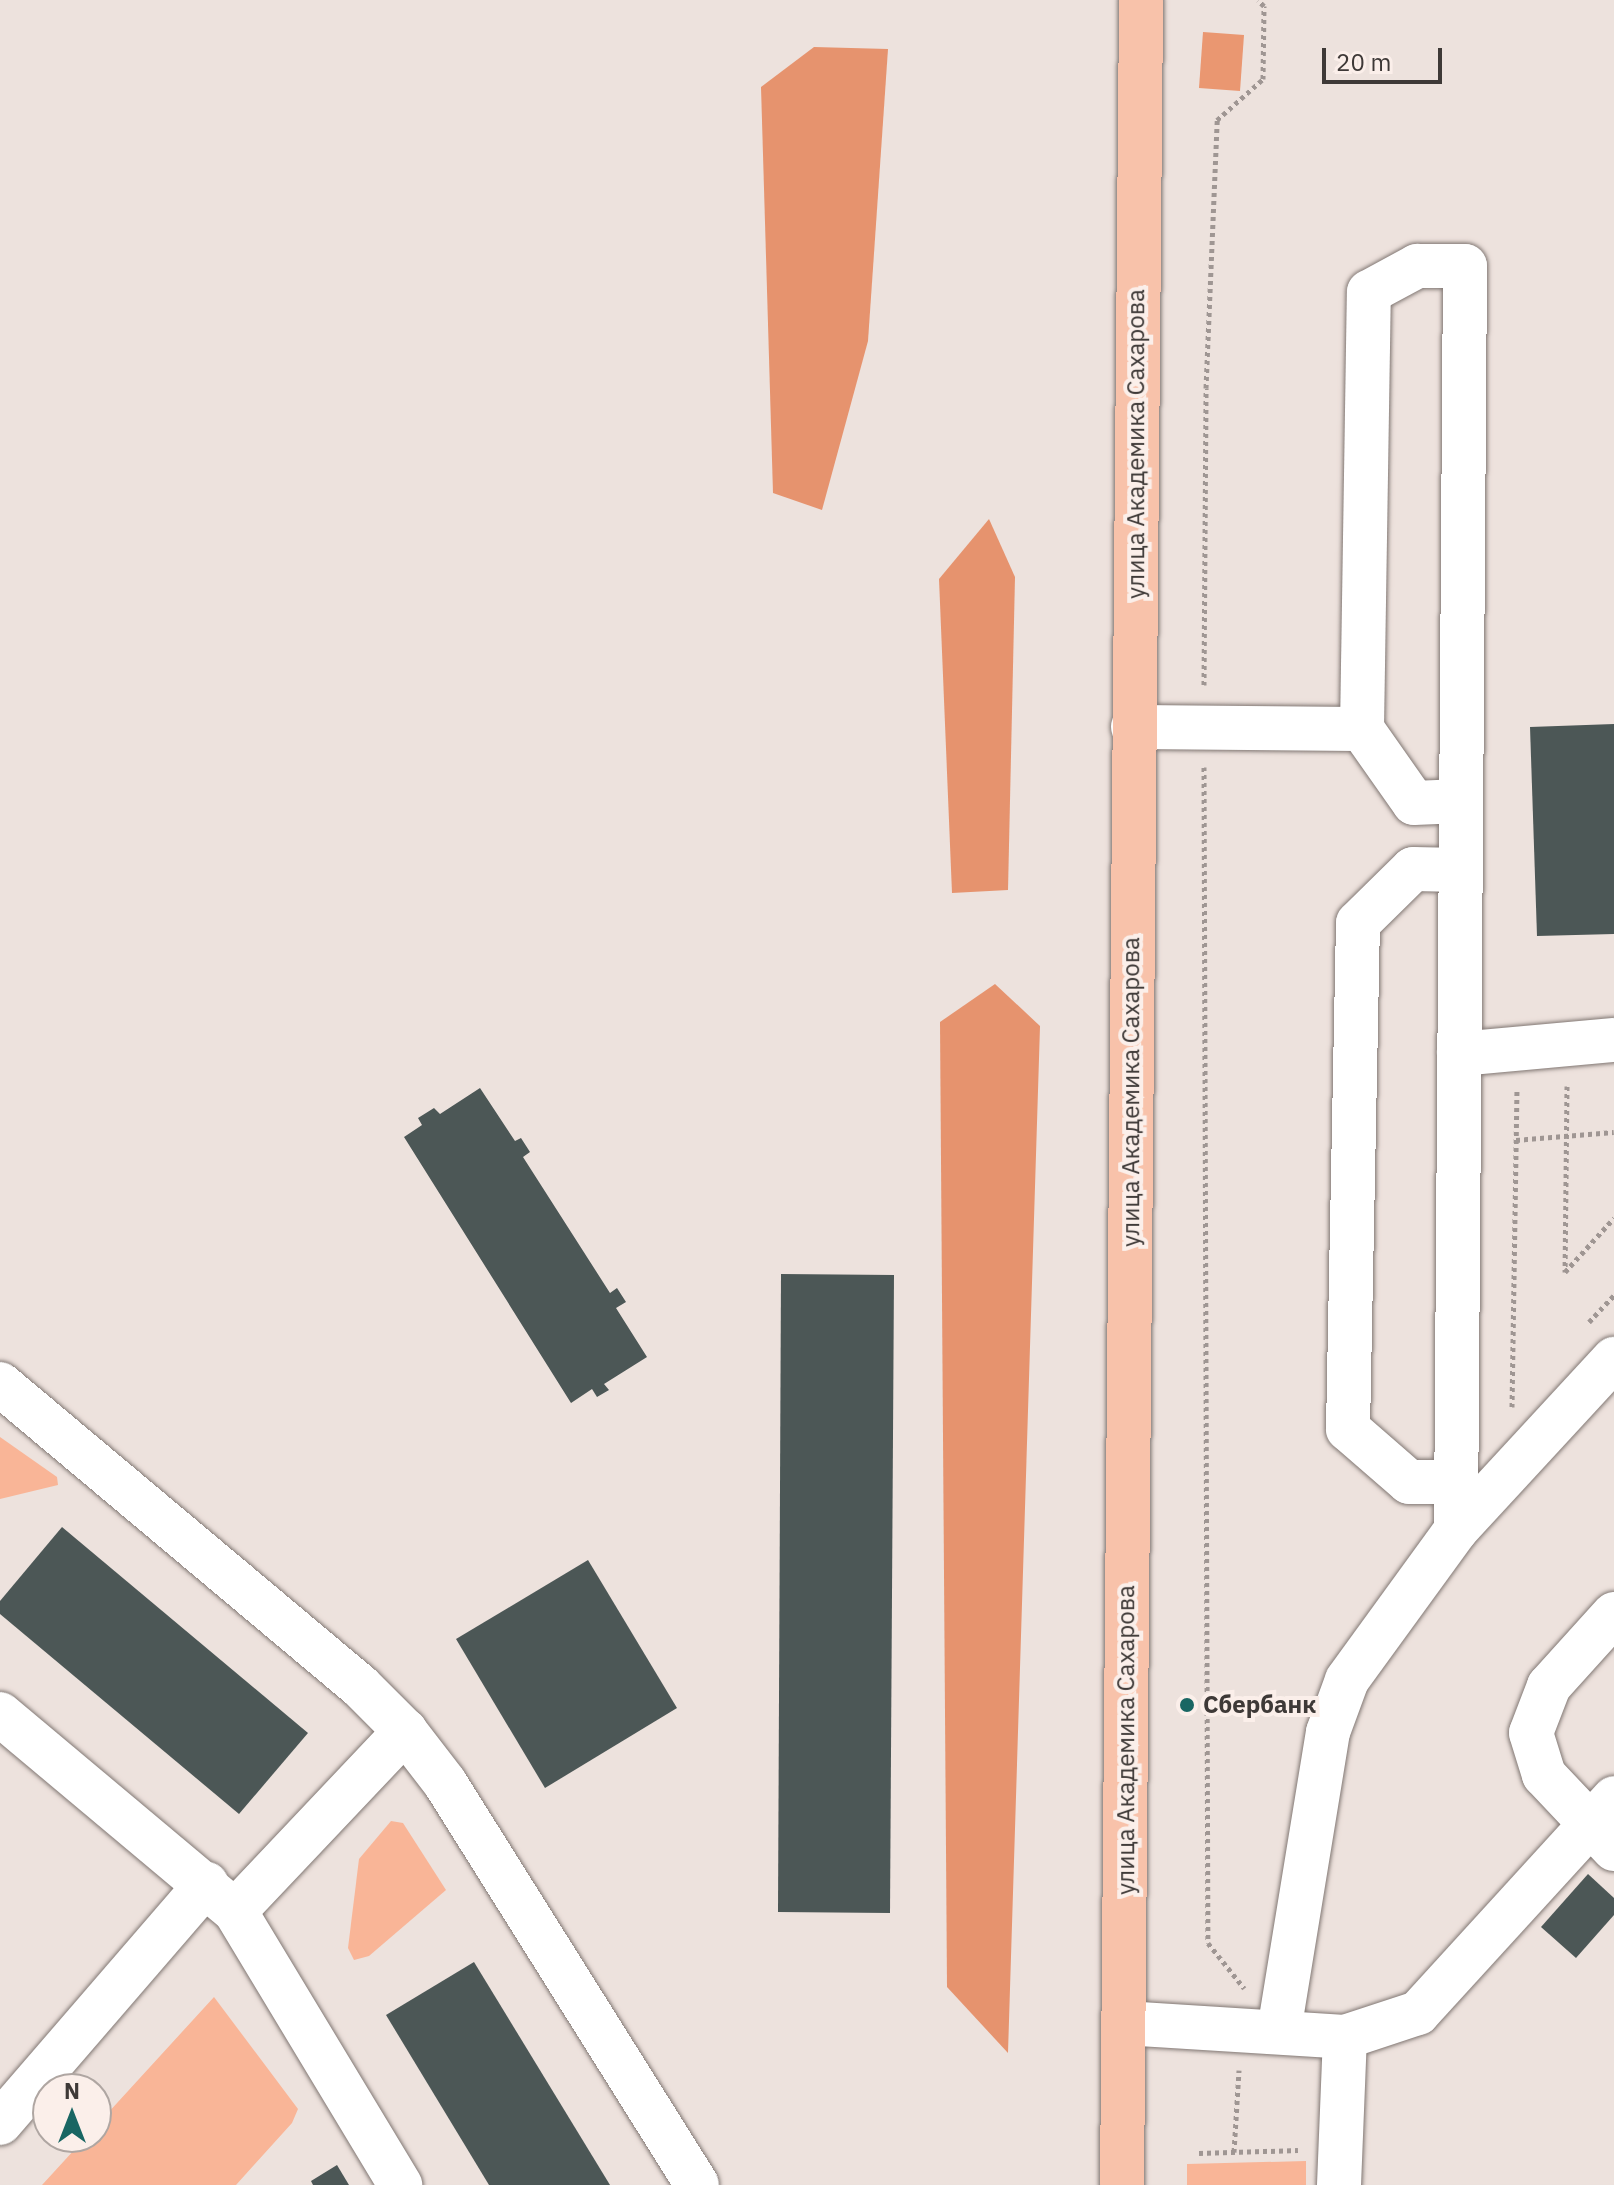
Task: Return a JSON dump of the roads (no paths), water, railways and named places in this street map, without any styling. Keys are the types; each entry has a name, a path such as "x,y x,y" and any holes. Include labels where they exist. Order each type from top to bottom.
{"main road":[{"name":"улица Академика Сахарова","path":"1122,2185 1141,0"}],"street":[{"path":"1456,1530 1465,266 1417,266 1369,292 1362,729 1414,803 1461,801"},
{"path":"1133,727 1362,729"},
{"path":"1456,1482 1409,1482 1348,1429 1358,923 1413,869 1461,870"},
{"path":"1459,1054 1614,1040"},
{"path":"1279,2031 1328,1732 1347,1680 1456,1530 1614,1359"},
{"path":"0,1384 361,1687 405,1731 445,1783 697,2185"},
{"path":"1124,2023 1345,2037 1418,2013 1606,1824 1544,1775 1531,1733 1549,1686 1614,1614"},
{"path":"0,1714 220,1897 400,2185"},
{"path":"0,2123 220,1897 405,1731"},
{"path":"1340,2167 1345,2037"}],"place":[{"name":"Сбербанк","path":"1187,1705"}]}
